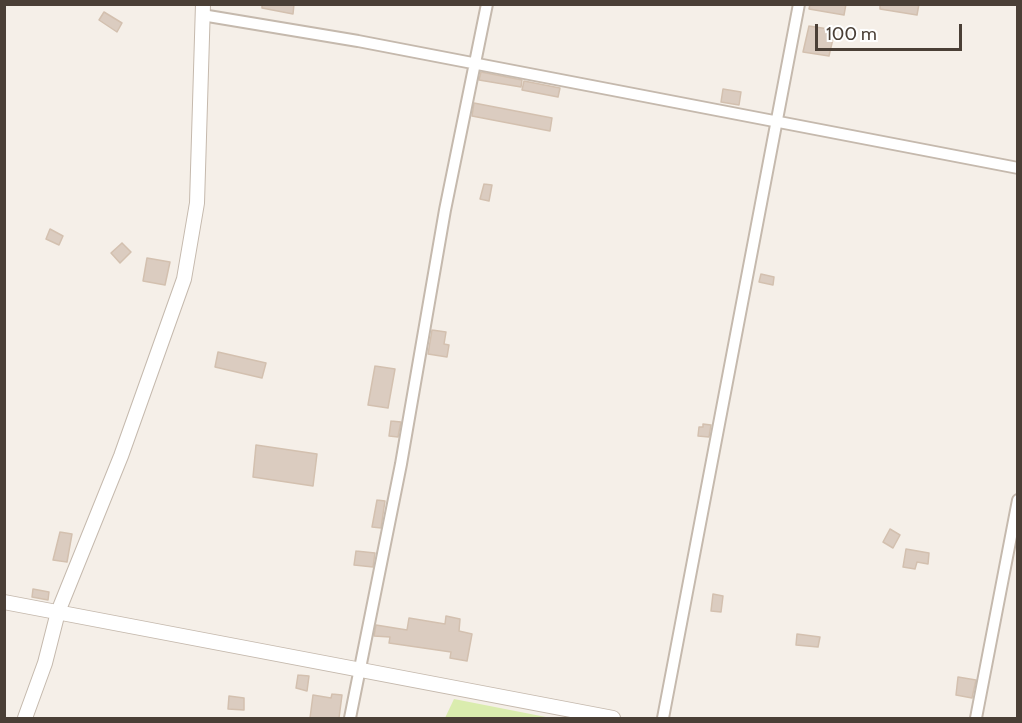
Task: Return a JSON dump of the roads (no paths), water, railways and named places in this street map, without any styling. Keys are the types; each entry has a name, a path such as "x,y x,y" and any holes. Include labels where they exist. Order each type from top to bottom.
{"street":[{"path":"350,718 401,464 445,210 487,4"},
{"path":"663,718 799,4"},
{"path":"25,718 45,663 58,612 121,456 184,279 197,203 202,10 476,65 1017,168"},
{"path":"976,718 1017,500"},
{"path":"4,602 613,718"}]}
